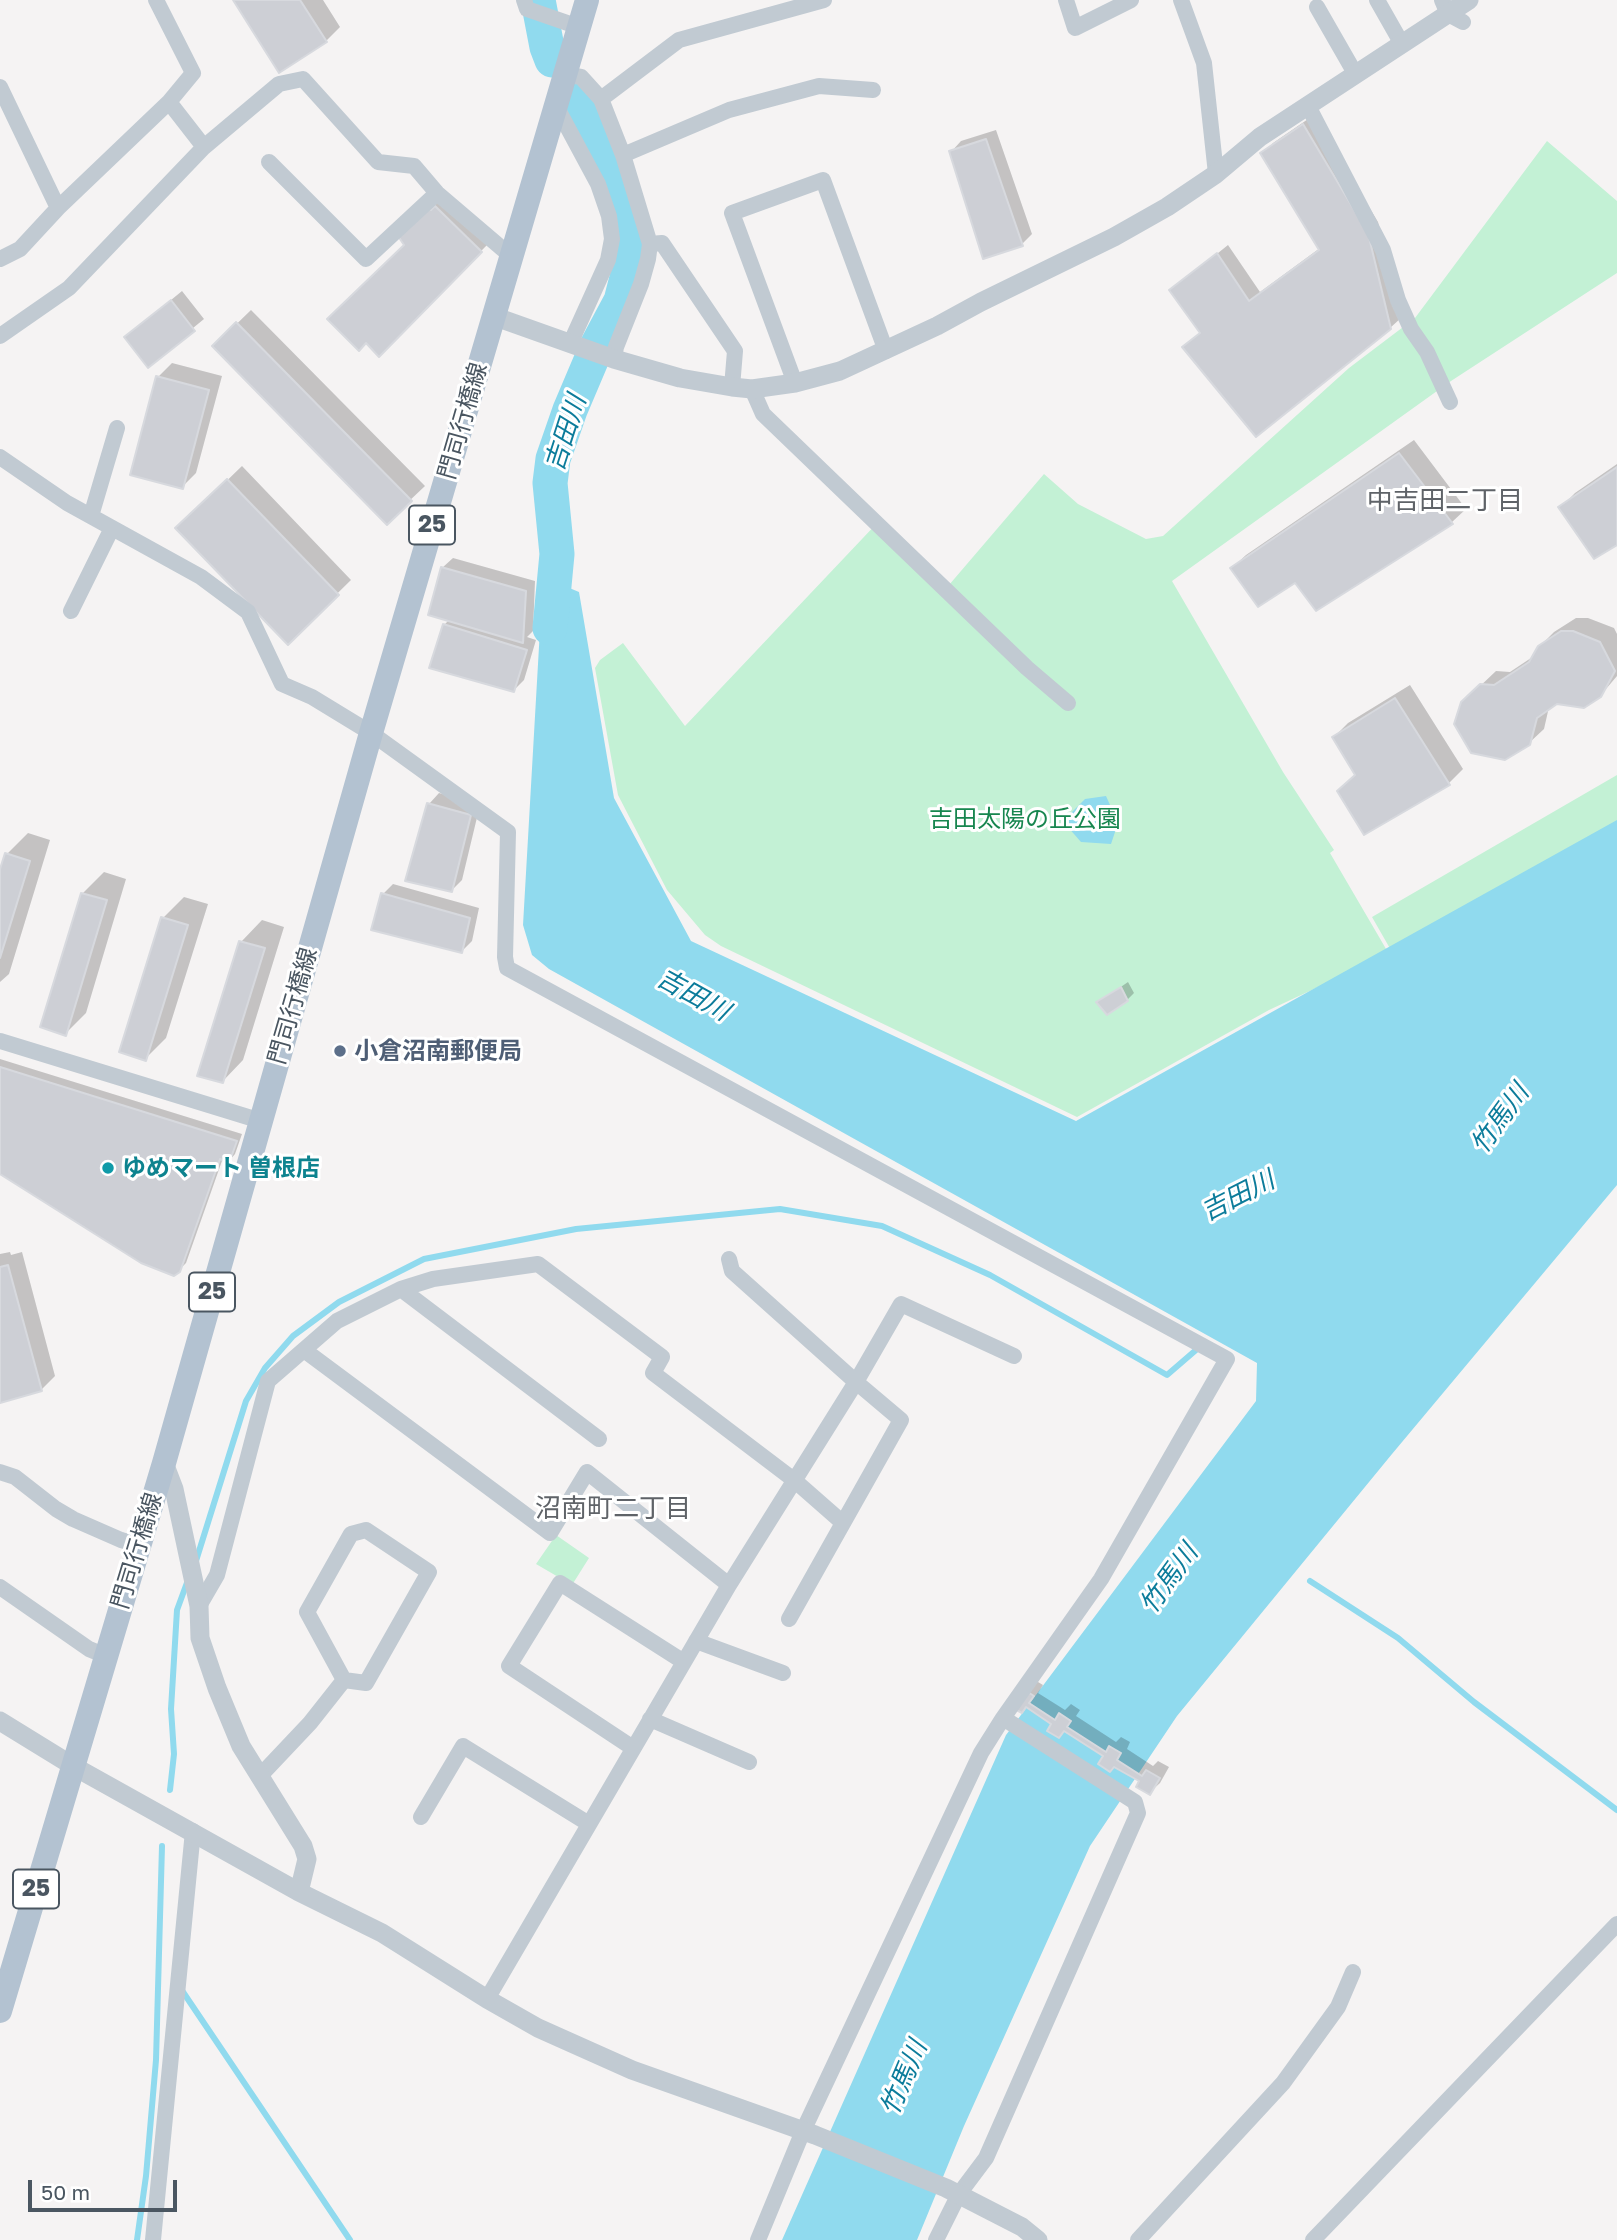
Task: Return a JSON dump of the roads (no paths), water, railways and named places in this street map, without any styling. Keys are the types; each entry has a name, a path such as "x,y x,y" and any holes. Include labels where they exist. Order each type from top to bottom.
{"main road":[{"name":"門司行橋線","path":"0,2011 164,1462 371,733 587,0"}],"street":[{"path":"0,259 20,249 58,208 169,102 193,73 156,0"},
{"path":"601,99 679,40 824,0"},
{"path":"1066,0 1074,28 1131,0"},
{"path":"1181,0 1204,63 1216,174"},
{"path":"1377,0 1402,44"},
{"path":"494,316 609,357 680,378 732,387 752,389 795,383 840,371 886,351 1114,237 1167,207 1216,174 1260,137 1469,0"},
{"path":"525,4 578,26"},
{"path":"1317,7 1356,75"},
{"path":"564,74 581,77 601,99 623,155 650,244 641,284 617,347 609,357"},
{"path":"0,337 69,288 204,147 279,84 303,79 378,162 414,166 438,192 512,257"},
{"path":"0,86 58,208"},
{"path":"623,155 729,110 819,86 873,90"},
{"path":"169,102 204,147"},
{"path":"555,104 598,184 609,216 612,239 608,260 574,345"},
{"path":"1308,106 1383,250 1406,319 1427,352 1450,402"},
{"path":"269,162 366,259 438,192"},
{"path":"795,383 732,213 823,180 886,351"},
{"path":"650,244 662,243 735,351 732,387"},
{"path":"752,389 763,414 1017,658 1068,703"},
{"path":"91,516 117,428"},
{"path":"0,457 67,503 201,577 248,612 282,684 312,696 371,733 508,832 507,968 1227,1359 1101,1579 1007,1721 981,1753 758,2240"},
{"path":"71,611 112,528"},
{"path":"0,1041 261,1121"},
{"path":"729,1259 732,1270 901,1420 789,1619"},
{"path":"198,1602 217,1575 268,1381 337,1321 401,1289 433,1279 538,1264 662,1357 653,1373 794,1480 843,1522"},
{"path":"401,1289 599,1439"},
{"path":"487,1999 695,1642 856,1382 901,1304 1014,1356"},
{"path":"304,1350 550,1533 587,1472 729,1585"},
{"path":"164,1462 174,1489 198,1602 201,1638 217,1688 241,1746 303,1846 307,1859 299,1892"},
{"path":"0,1472 15,1477 73,1519 139,1545"},
{"path":"366,1530 429,1572 366,1682 344,1680 307,1612 351,1534 366,1530"},
{"path":"633,1748 509,1666 560,1583 684,1662"},
{"path":"0,1587 89,1649 106,1656"},
{"path":"695,1642 783,1673"},
{"path":"260,1777 310,1723 344,1680"},
{"path":"650,1719 749,1762"},
{"path":"0,1721 73,1766 299,1892 382,1933 538,2028 632,2070 809,2133 953,2191 1022,2227 1038,2240"},
{"path":"936,2240 953,2191 986,2158 1138,1813 1135,1802 1007,1721"},
{"path":"421,1817 463,1746 589,1824"},
{"path":"152,2240 193,1831"},
{"path":"1313,2240 1617,1924"},
{"path":"1138,2240 1283,2084 1338,2007 1353,1972"}],"water":[{"name":"竹馬川","path":"543,577 579,592 614,798 691,941 1076,1121 1617,820 1617,1185 1177,1716 1090,1846 964,2126 917,2240 782,2240 1006,1735 1256,1401 1257,1363 549,969 532,955 523,925"},
{"path":"1106,796 1118,823 1111,844 1081,842 1067,826 1071,813 1085,799"}],"waterway":[{"name":"吉田川","path":"538,0 552,60"},
{"name":"吉田川","path":"550,628 557,554 550,483 553,459 598,344 621,301 631,262 626,223 608,167 573,99"},
{"path":"195,1564 246,1401 265,1368 293,1336 339,1302 424,1259 576,1229 780,1209 882,1226 990,1275 1167,1375 1196,1350"},
{"path":"170,1790 174,1754 171,1709 177,1610 188,1580"},
{"path":"1310,1581 1398,1638 1474,1702 1617,1810"},
{"path":"137,2240 146,2176 156,2060 162,1846"},
{"path":"181,1989 350,2240"}],"place":[{"name":"小倉沼南郵便局","path":"340,1051"},
{"name":"ゆめマート 曽根店","path":"108,1168"}],"district":[{"name":"中吉田二丁目","path":"1445,501"},
{"name":"沼南町二丁目","path":"613,1509"}],"park label":[{"name":"吉田太陽の丘公園","path":"1025,819"}]}
